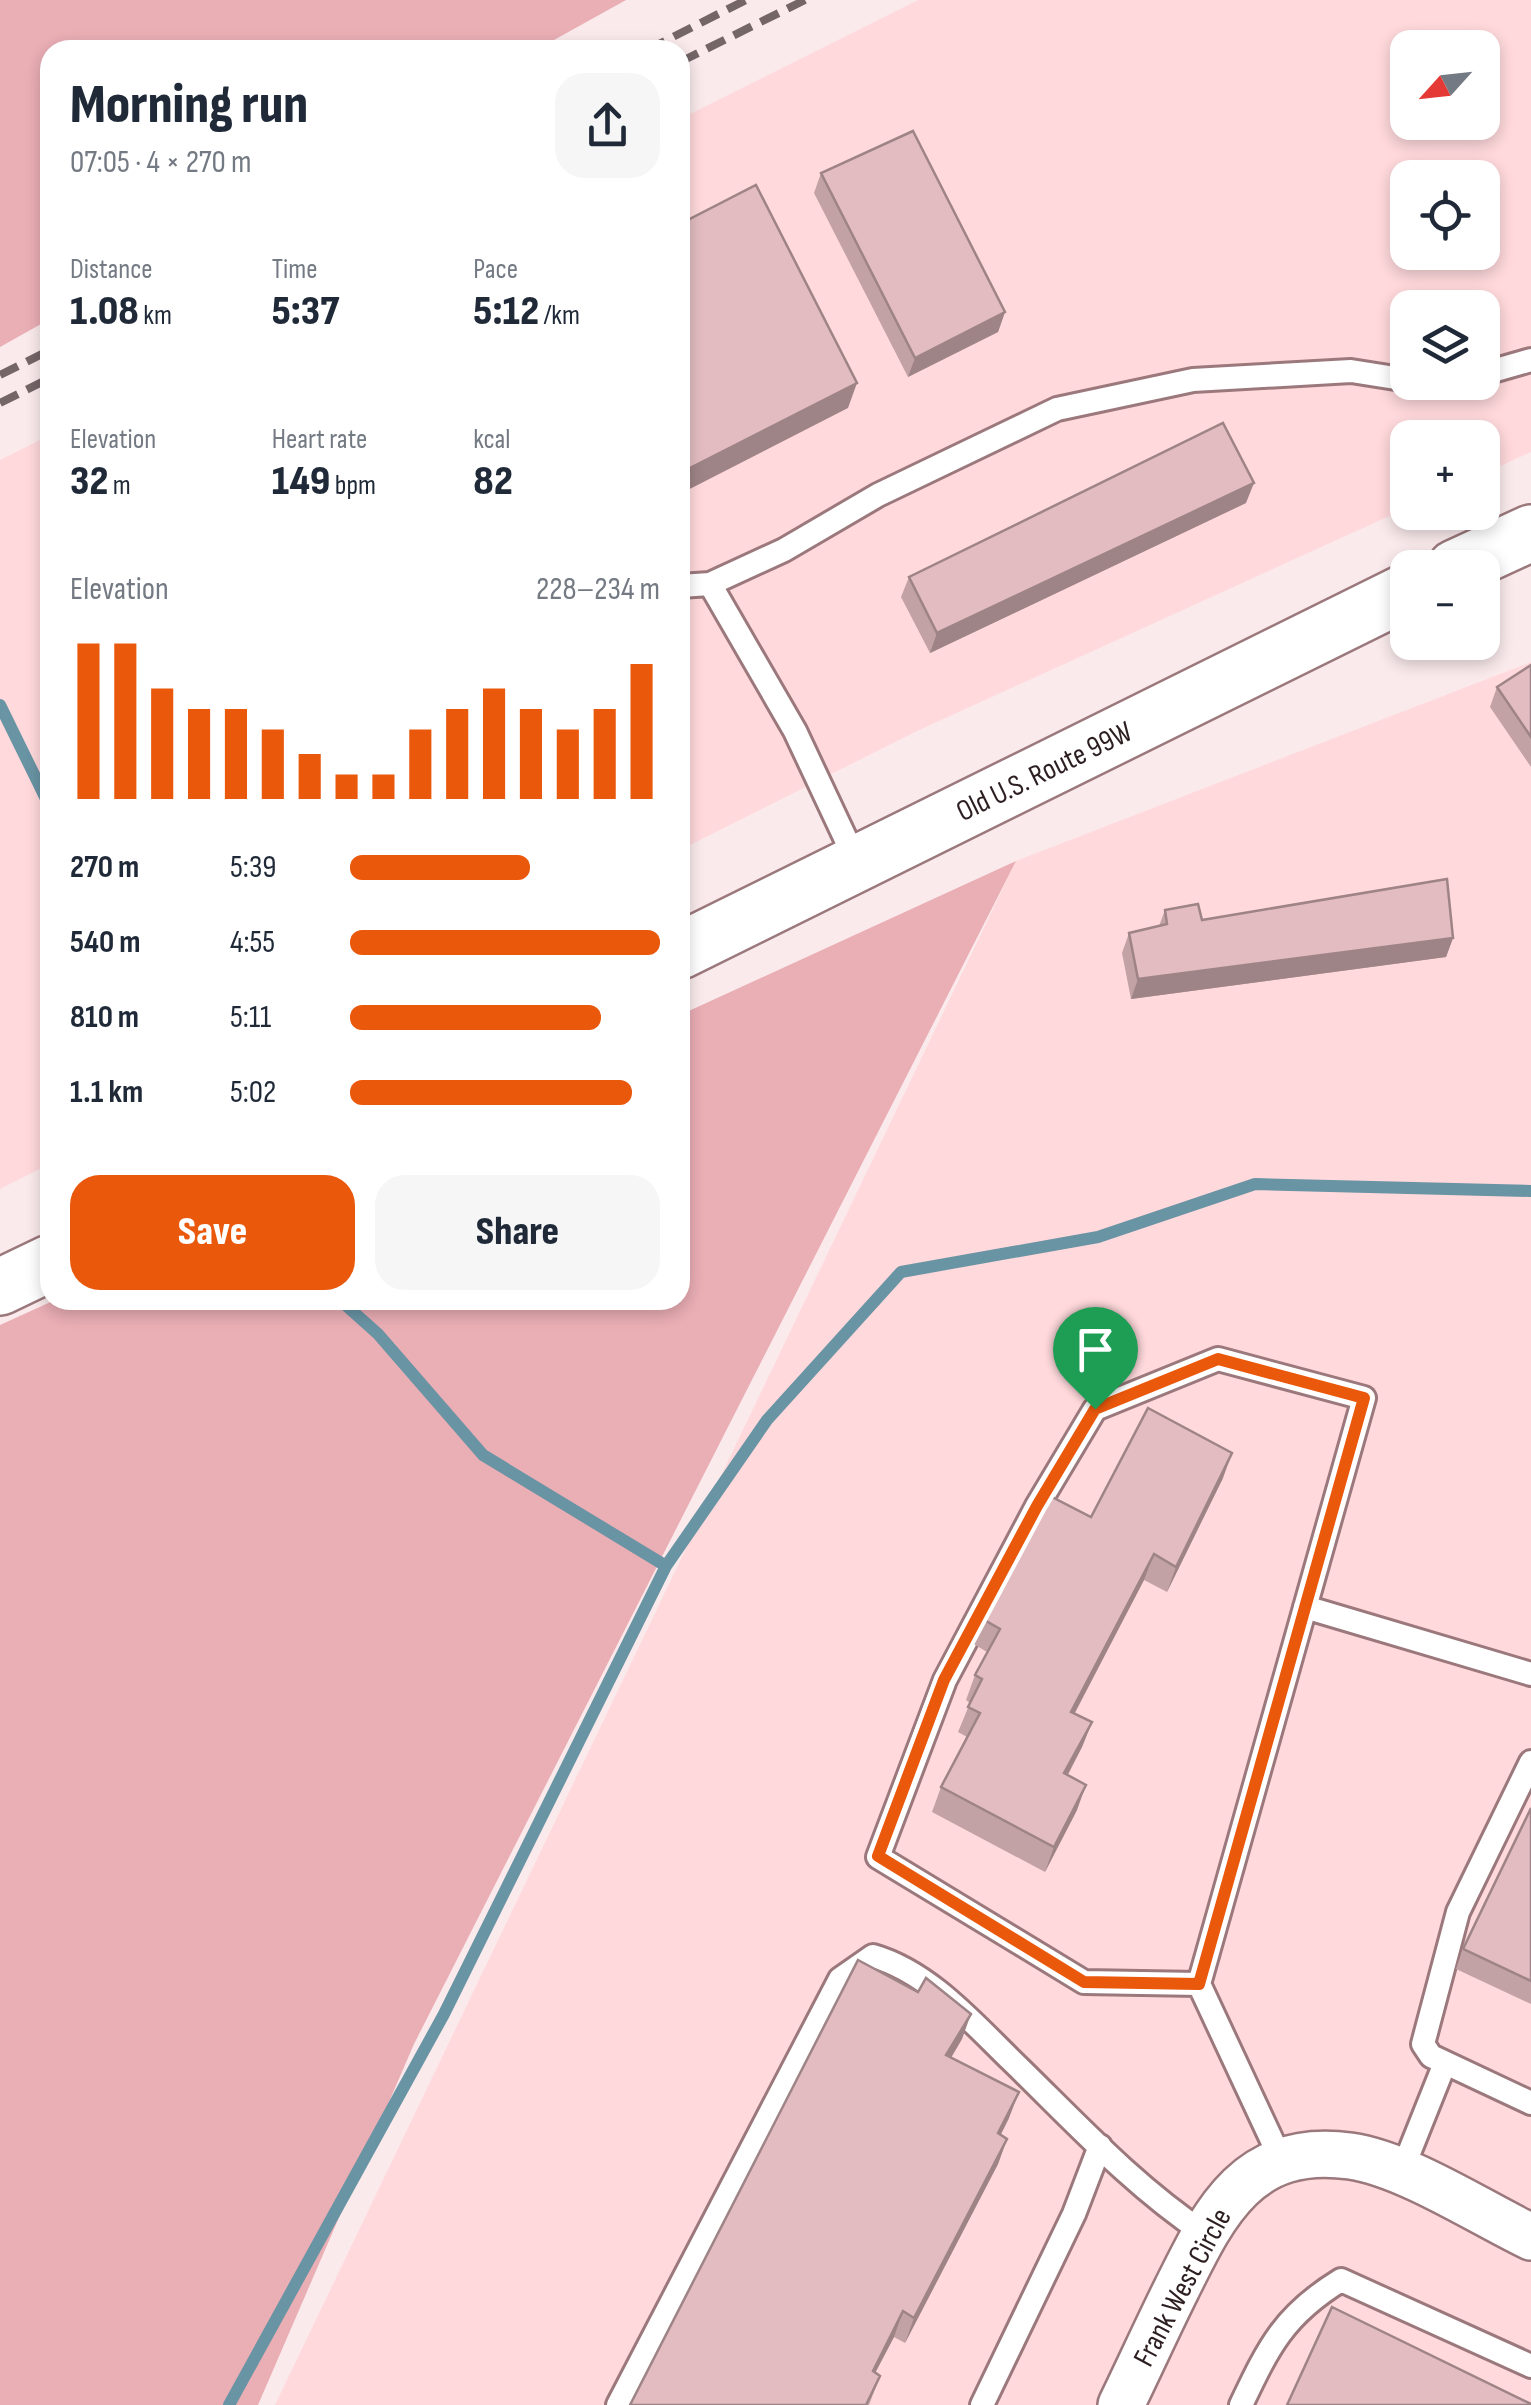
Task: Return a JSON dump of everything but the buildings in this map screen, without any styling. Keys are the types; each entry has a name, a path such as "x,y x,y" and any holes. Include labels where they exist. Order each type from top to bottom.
{"main road":[{"path":"1494,550 1531,532"},
{"name":"Old U.S. Route 99W","path":"690,946 1390,600"},
{"path":"0,1288 40,1268"}],"street":[{"name":"Frank West Circle","path":"1121,2405 1204,2233 1224,2202 1254,2175 1282,2162 1312,2155 1352,2156 1401,2174 1531,2237"}],"lane":[{"path":"1500,369 1531,360"},
{"path":"690,585 710,584 784,550 878,495 1057,409 1193,380 1351,371 1390,377"},
{"path":"710,584 795,731 857,863"},
{"path":"1199,1984 1084,1982 878,1856 944,1680 1037,1506 1095,1409 1218,1359 1364,1398 1199,1984 1282,2162"},
{"path":"1305,1607 1531,1674"},
{"path":"1531,1762 1458,1912 1423,2044 1432,2056 1531,2103"},
{"path":"618,2405 840,1979 873,1956 906,1966 1161,2204 1204,2233"},
{"path":"1401,2174 1445,2062"},
{"path":"982,2405 1074,2214 1100,2146"},
{"path":"1241,2405 1273,2337 1307,2300 1341,2280 1531,2366"}],"shaded area":[{"path":"0,0 626,0 554,40 40,40 40,325 0,347"},
{"path":"918,0 1531,0 1531,452 1500,466 1500,420 1390,420 1390,516 917,731 690,845 690,114"},
{"path":"40,440 40,1169 0,1189 0,460"},
{"path":"1531,662 1531,2405 275,2405 1016,861"},
{"path":"1016,861 414,2044 258,2405 0,2405 0,1325 40,1307 40,1310 690,1310 690,1010"}],"waterway":[{"path":"0,705 40,787"},
{"path":"229,2405 444,2014 666,1566 767,1420 901,1272 1098,1237 1255,1184 1531,1191"},
{"path":"351,1310 378,1334 483,1455 666,1566"}],"railway":[{"path":"667,40 746,0"},
{"path":"690,57 805,0"},
{"path":"0,375 40,355"},
{"path":"0,403 40,383"}],"route":[{"path":"1218,1359 1364,1398 1199,1984 1084,1982 878,1856 944,1680 1037,1506 1095,1409 1218,1359"}]}
